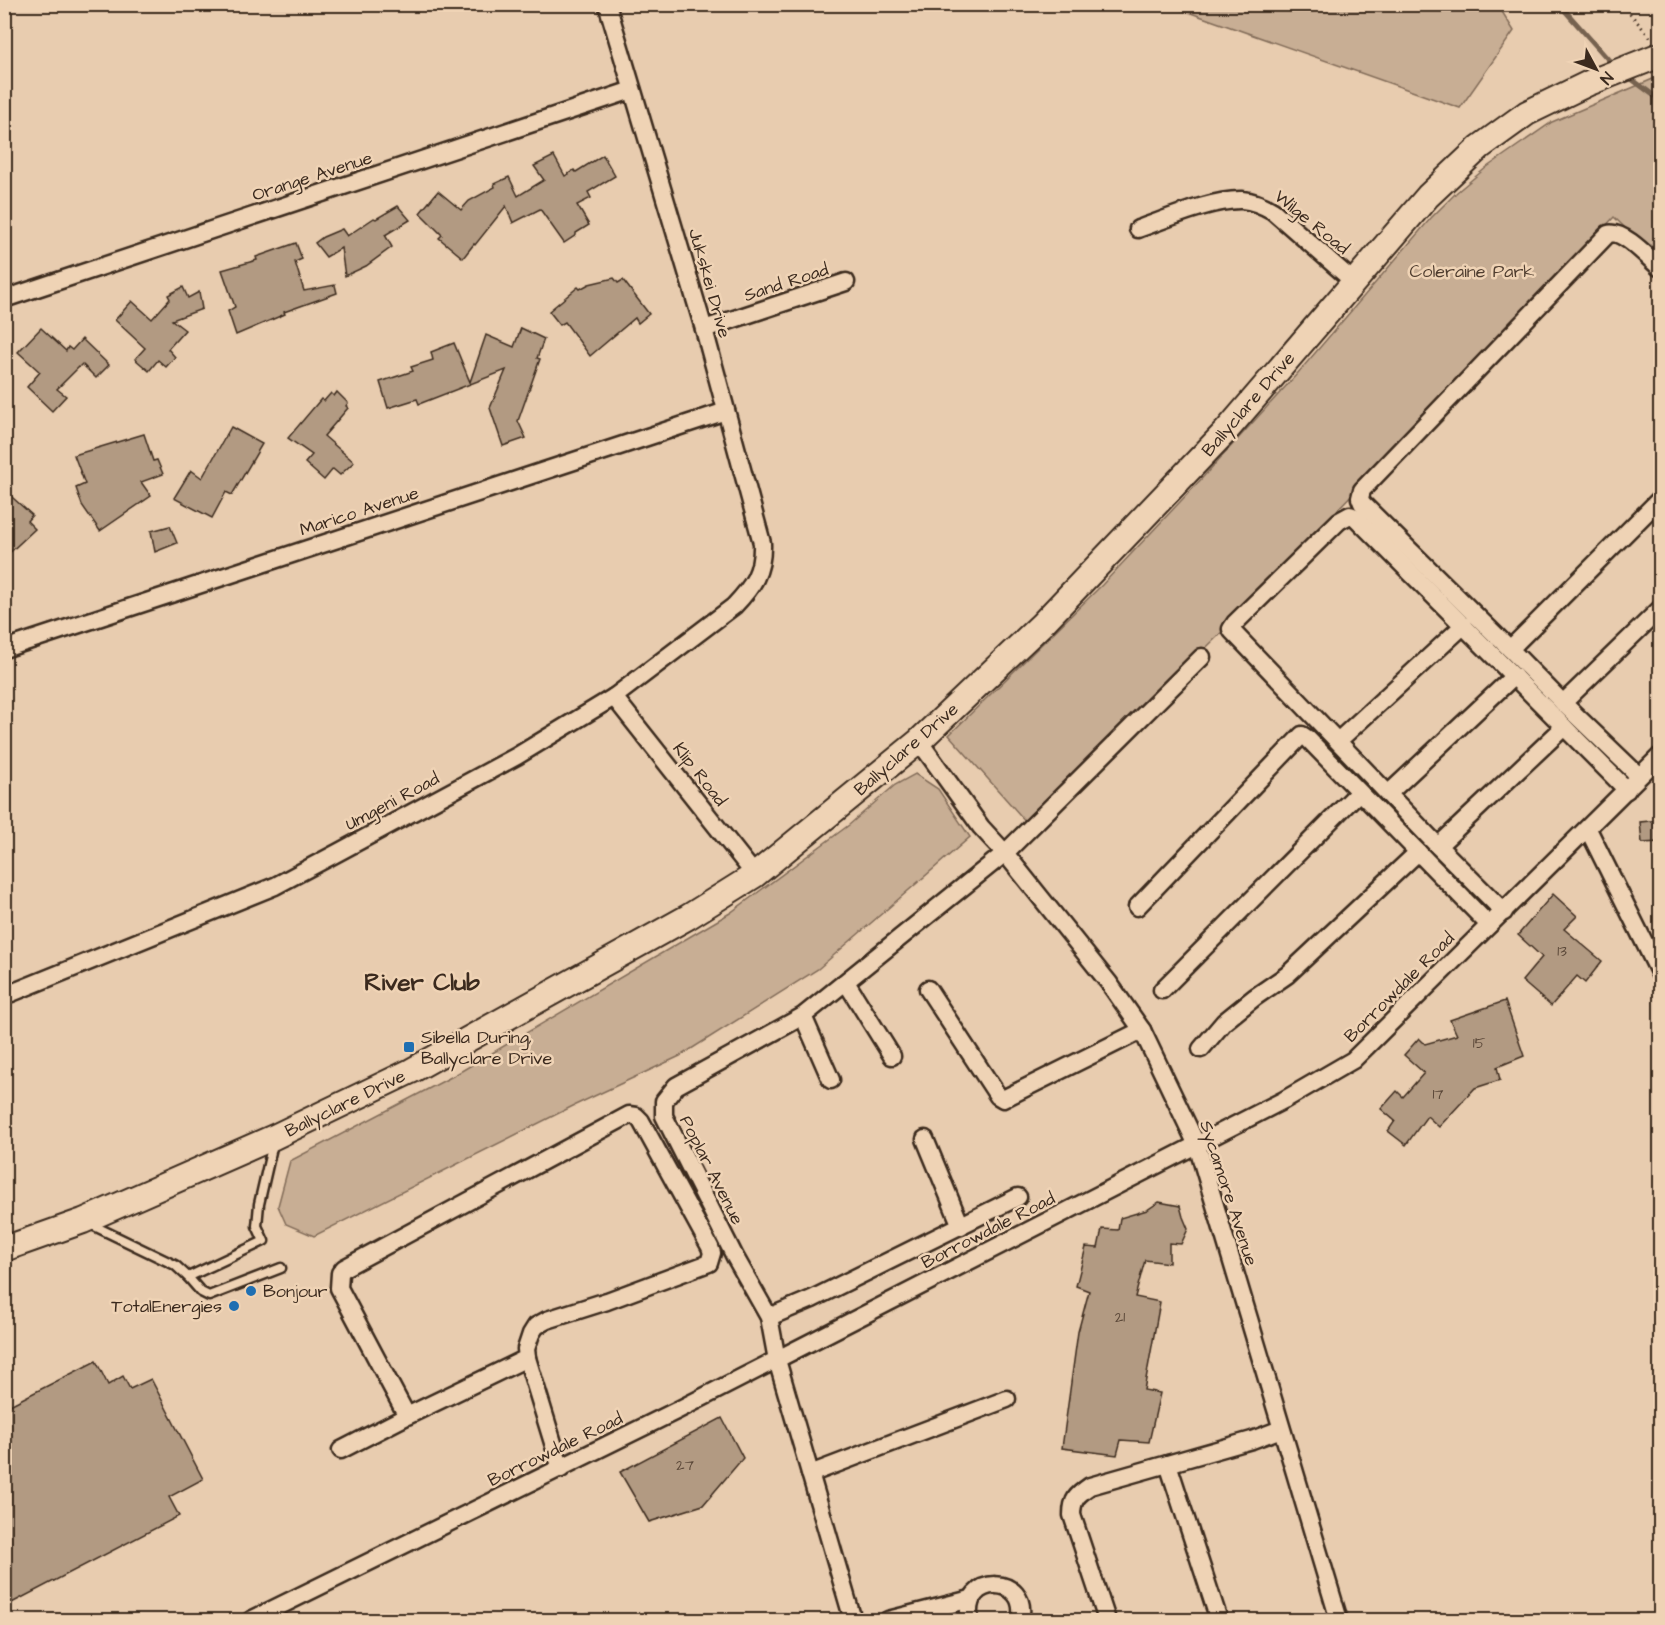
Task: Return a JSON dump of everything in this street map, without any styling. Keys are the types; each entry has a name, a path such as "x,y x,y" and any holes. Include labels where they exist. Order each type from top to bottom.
{"street":[{"name":"Jukskei Drive","path":"607,4 704,329 762,543 763,558 759,574"},
{"name":"Ballyclare Drive","path":"4,1249 83,1221 274,1137 411,1071 688,917 754,875 919,741 1041,625 1203,456 1428,196 1480,147 1527,114 1657,47"},
{"name":"Orange Avenue","path":"4,298 632,90"},
{"name":"Wilge Road","path":"1138,229 1200,207 1242,200 1260,203 1273,211 1354,282"},
{"path":"1639,776 1362,503 1360,498 1362,490 1608,234 1621,235 1660,267"},
{"name":"Sand Road","path":"704,329 846,282"},
{"name":"Marico Avenue","path":"4,649 726,411"},
{"path":"1509,649 1660,499"},
{"path":"1504,912 1231,629 1234,623 1339,521 1350,515 1355,517 1626,790"},
{"name":"Umgeni Road","path":"4,996 275,886 518,756 614,697 734,606 759,574"},
{"path":"1563,703 1660,609"},
{"path":"1338,741 1464,625"},
{"name":"Poplar Avenue","path":"853,1620 777,1360 769,1317 735,1257 664,1116 664,1101 676,1086 803,1016 1005,853 1202,657"},
{"path":"1388,794 1514,676"},
{"name":"Klip Road","path":"614,697 754,875"},
{"path":"1438,846 1564,727"},
{"path":"1137,907 1300,736 1308,739 1489,926"},
{"name":"Sycamore Avenue","path":"919,741 981,827 1005,853 1109,983 1142,1030 1197,1144 1339,1620"},
{"name":"Borrowdale Road","path":"251,1620 561,1469 777,1360 1284,1100 1353,1060 1660,756"},
{"path":"1162,990 1359,792"},
{"path":"1588,829 1660,974"},
{"path":"1200,1049 1224,1022 1287,975 1418,852"},
{"path":"846,982 892,1056"},
{"path":"928,988 998,1095 1003,1099 1142,1030"},
{"path":"803,1016 831,1080"},
{"path":"407,1416 339,1288 340,1273 344,1268 629,1115 636,1116 641,1121 712,1253 708,1263 607,1301 547,1320 536,1326 526,1349 527,1358 561,1469"},
{"path":"925,1139 961,1226"},
{"path":"769,1317 812,1299 1018,1197"},
{"path":"341,1450 527,1358"},
{"path":"810,1474 1007,1399"},
{"path":"1107,1620 1072,1515 1075,1497 1090,1486 1252,1440 1281,1429"},
{"path":"1168,1464 1219,1620"},
{"path":"970,1620 968,1611 971,1599 978,1590 990,1585 1001,1585 1012,1590 1020,1600 1022,1612 1020,1620"},
{"path":"888,1620 971,1599"}],"lane":[{"path":"188,1276 264,1241 257,1226 259,1204 274,1137"},
{"path":"83,1221 175,1265 201,1292 209,1296 281,1268"}],"path":[{"path":"1622,4 1657,47"}],"green space":[{"path":"1168,5 1498,5 1514,31 1460,108"},
{"name":"Coleraine Park","path":"1660,76 1660,262 1614,217 1217,637 1027,823 949,735 1102,585 1194,487 1297,374 1431,218 1457,192 1487,167 1552,122"},
{"path":"915,774 938,789 970,837 818,969 680,1056 573,1106 314,1236 286,1224 278,1206 290,1161 453,1076 730,913 849,825 895,785"}],"building":[{"path":"603,155 615,176 588,192 591,198 577,205 589,225 564,243 540,209 513,223 506,206 463,258 439,238 442,235 420,213 438,191 461,210 469,201 509,177 518,196 544,180 534,166 554,156 565,176 574,170 576,172"},
{"path":"398,206 410,220 385,235 392,247 366,266 345,276 341,248 326,257 315,243 342,229 347,236 374,218"},
{"path":"296,243 302,259 295,262 304,291 335,285 337,293 284,312 285,314 236,335 228,311 235,307 222,270 257,260 256,257"},
{"path":"614,278 618,283 623,280 649,314 638,323 635,318 590,356 565,322 560,325 549,311 578,287 580,289 589,284"},
{"path":"183,287 188,298 199,292 202,309 172,320 185,330 168,349 175,357 166,367 158,360 149,371 135,359 145,348 115,320 132,301 152,319 170,299 168,295"},
{"path":"41,328 66,351 68,347 72,350 82,339 109,365 96,378 82,364 57,389 66,396 52,411 27,387 40,372 18,352"},
{"path":"521,328 544,339 537,358 540,359 518,421 526,438 503,446 490,408 506,370 419,404 417,399 388,408 380,382 413,371 411,367 433,360 431,352 454,343 470,382 486,335 514,347"},
{"path":"337,392 348,403 346,406 348,408 324,436 354,462 340,475 333,469 324,480 305,463 312,455 288,438 321,399 324,401 331,393 334,396"},
{"path":"231,427 262,444 232,495 226,492 212,518 174,498 191,470 202,478"},
{"path":"144,434 153,461 157,460 163,474 141,482 151,496 100,531 82,505 76,488 85,484 74,455"},
{"path":"4,490 32,515 27,521 35,529 4,558"},
{"path":"170,526 177,543 155,552 151,531"},
{"path":"1660,820 1660,842 1642,843 1640,822"},
{"path":"1553,894 1577,916 1564,929 1602,961 1585,983 1577,976 1551,1006 1522,981 1542,957 1518,935"},
{"path":"1505,1001 1524,1056 1497,1067 1500,1080 1475,1088 1439,1127 1427,1116 1406,1145 1388,1131 1395,1121 1381,1109 1397,1091 1403,1097 1424,1073 1404,1055 1419,1038 1425,1044 1457,1035 1450,1020"},
{"path":"1159,1202 1180,1206 1188,1229 1181,1244 1169,1243 1169,1263 1145,1260 1135,1297 1160,1302 1144,1390 1160,1393 1149,1442 1121,1440 1117,1455 1062,1448 1078,1332 1089,1291 1076,1286 1086,1247 1098,1248 1102,1229 1118,1230 1120,1218 1147,1210"},
{"path":"96,1361 108,1385 123,1376 130,1389 151,1379 203,1479 169,1497 179,1516 4,1607 4,1408"},
{"path":"722,1418 743,1458 703,1505 649,1522 620,1472"}],"waterway":[{"path":"1559,4 1614,66"},
{"path":"1626,75 1660,100"}],"place":[{"name":"Sibella During, Ballyclare Drive","path":"409,1047"},
{"name":"Bonjour","path":"251,1291"},
{"name":"TotalEnergies","path":"234,1306"}],"district":[{"name":"River Club","path":"422,982"}]}
